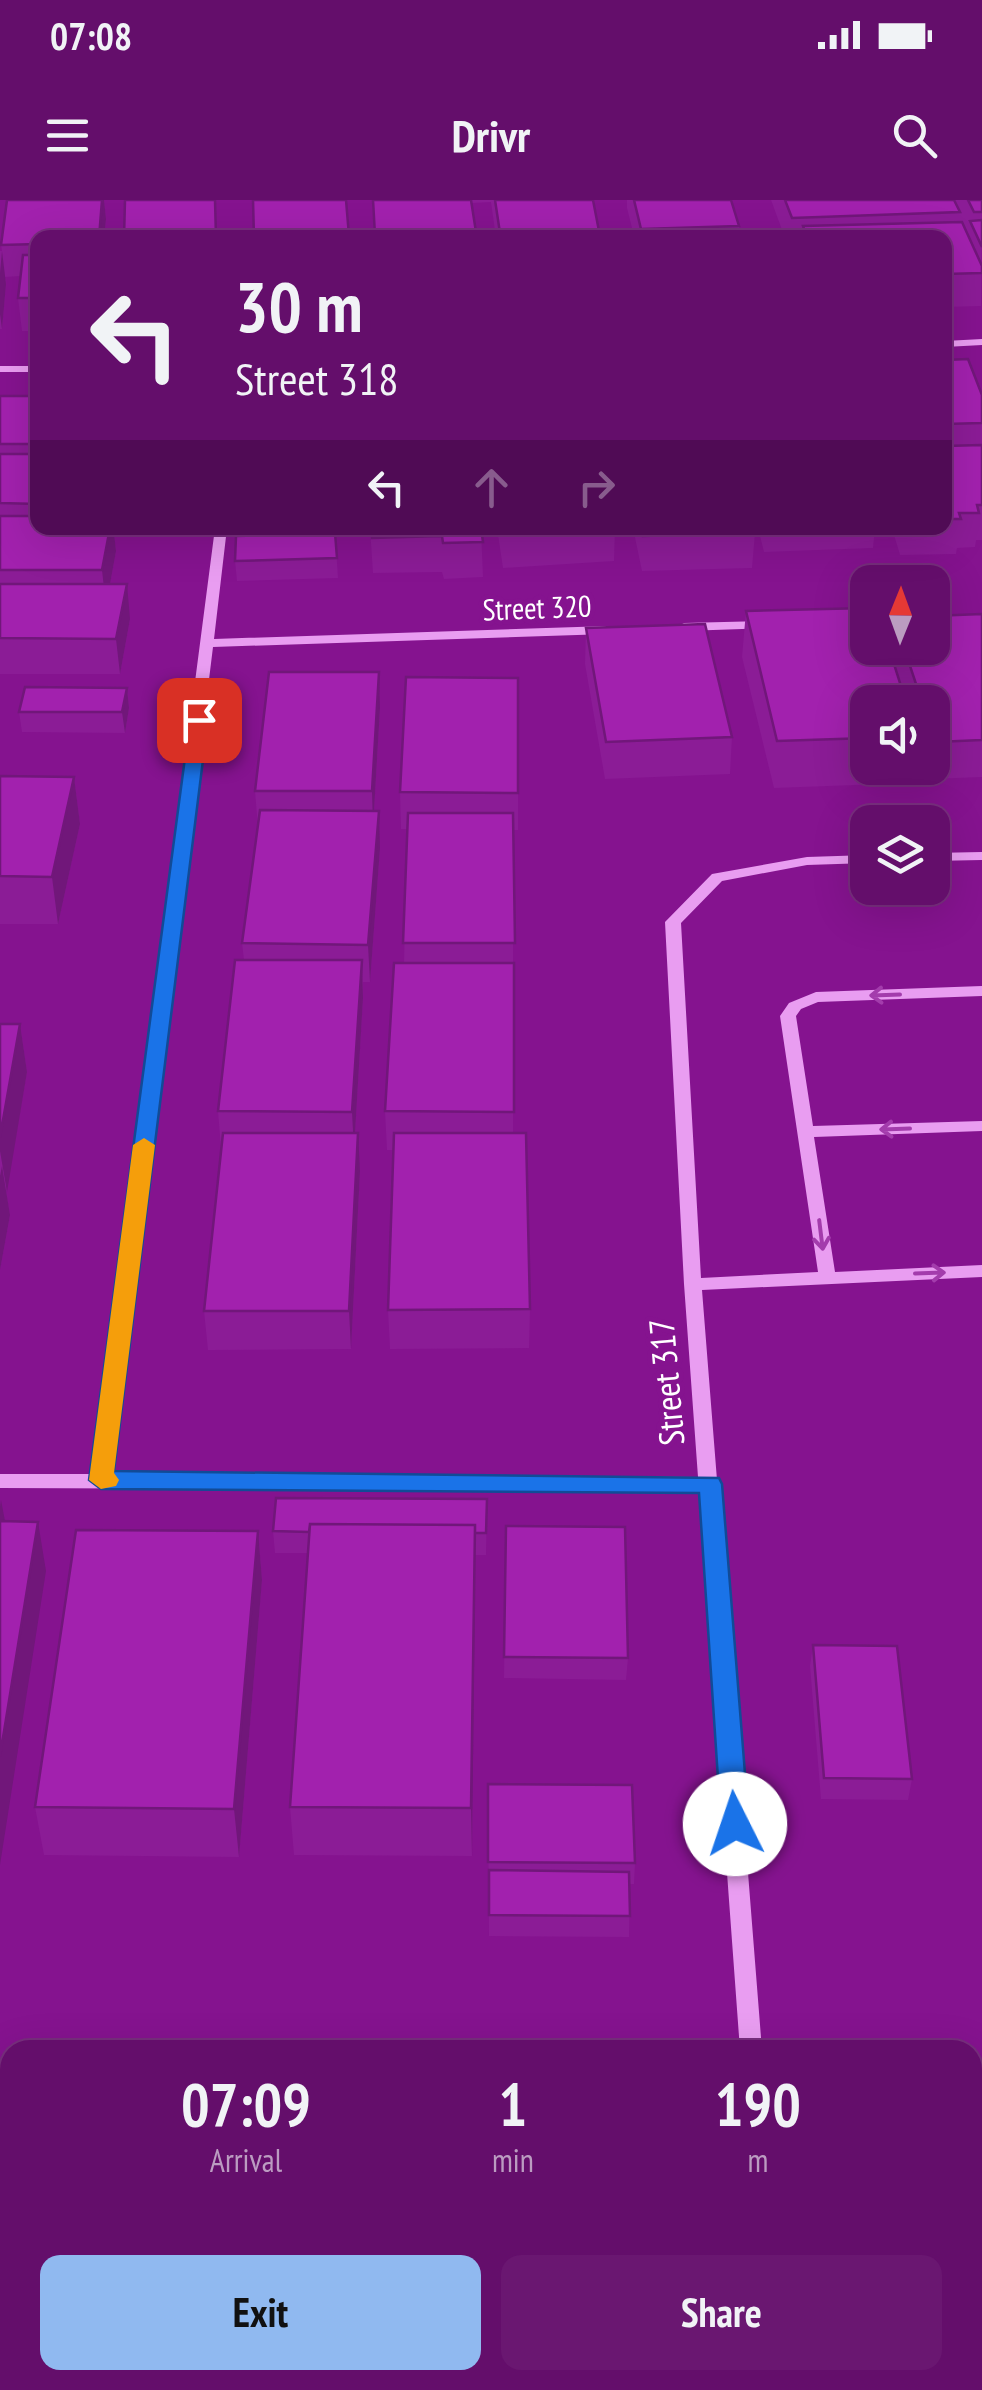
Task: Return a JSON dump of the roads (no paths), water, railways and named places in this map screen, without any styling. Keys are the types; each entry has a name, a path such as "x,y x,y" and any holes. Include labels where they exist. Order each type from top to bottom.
{"street":[{"path":"952,344 982,342"},
{"path":"0,369 30,369"},
{"path":"101,1480 220,535"},
{"path":"675,628 791,624"},
{"name":"Street 320","path":"208,644 616,630"},
{"path":"950,857 982,856"},
{"name":"Street 317","path":"751,2040 693,1284 673,922 717,877 806,861 850,860"},
{"path":"826,1277 808,1132 788,1016 795,1006 816,997 982,991"},
{"path":"808,1132 982,1126"},
{"path":"693,1284 982,1272"},
{"path":"0,1481 710,1484"}]}
